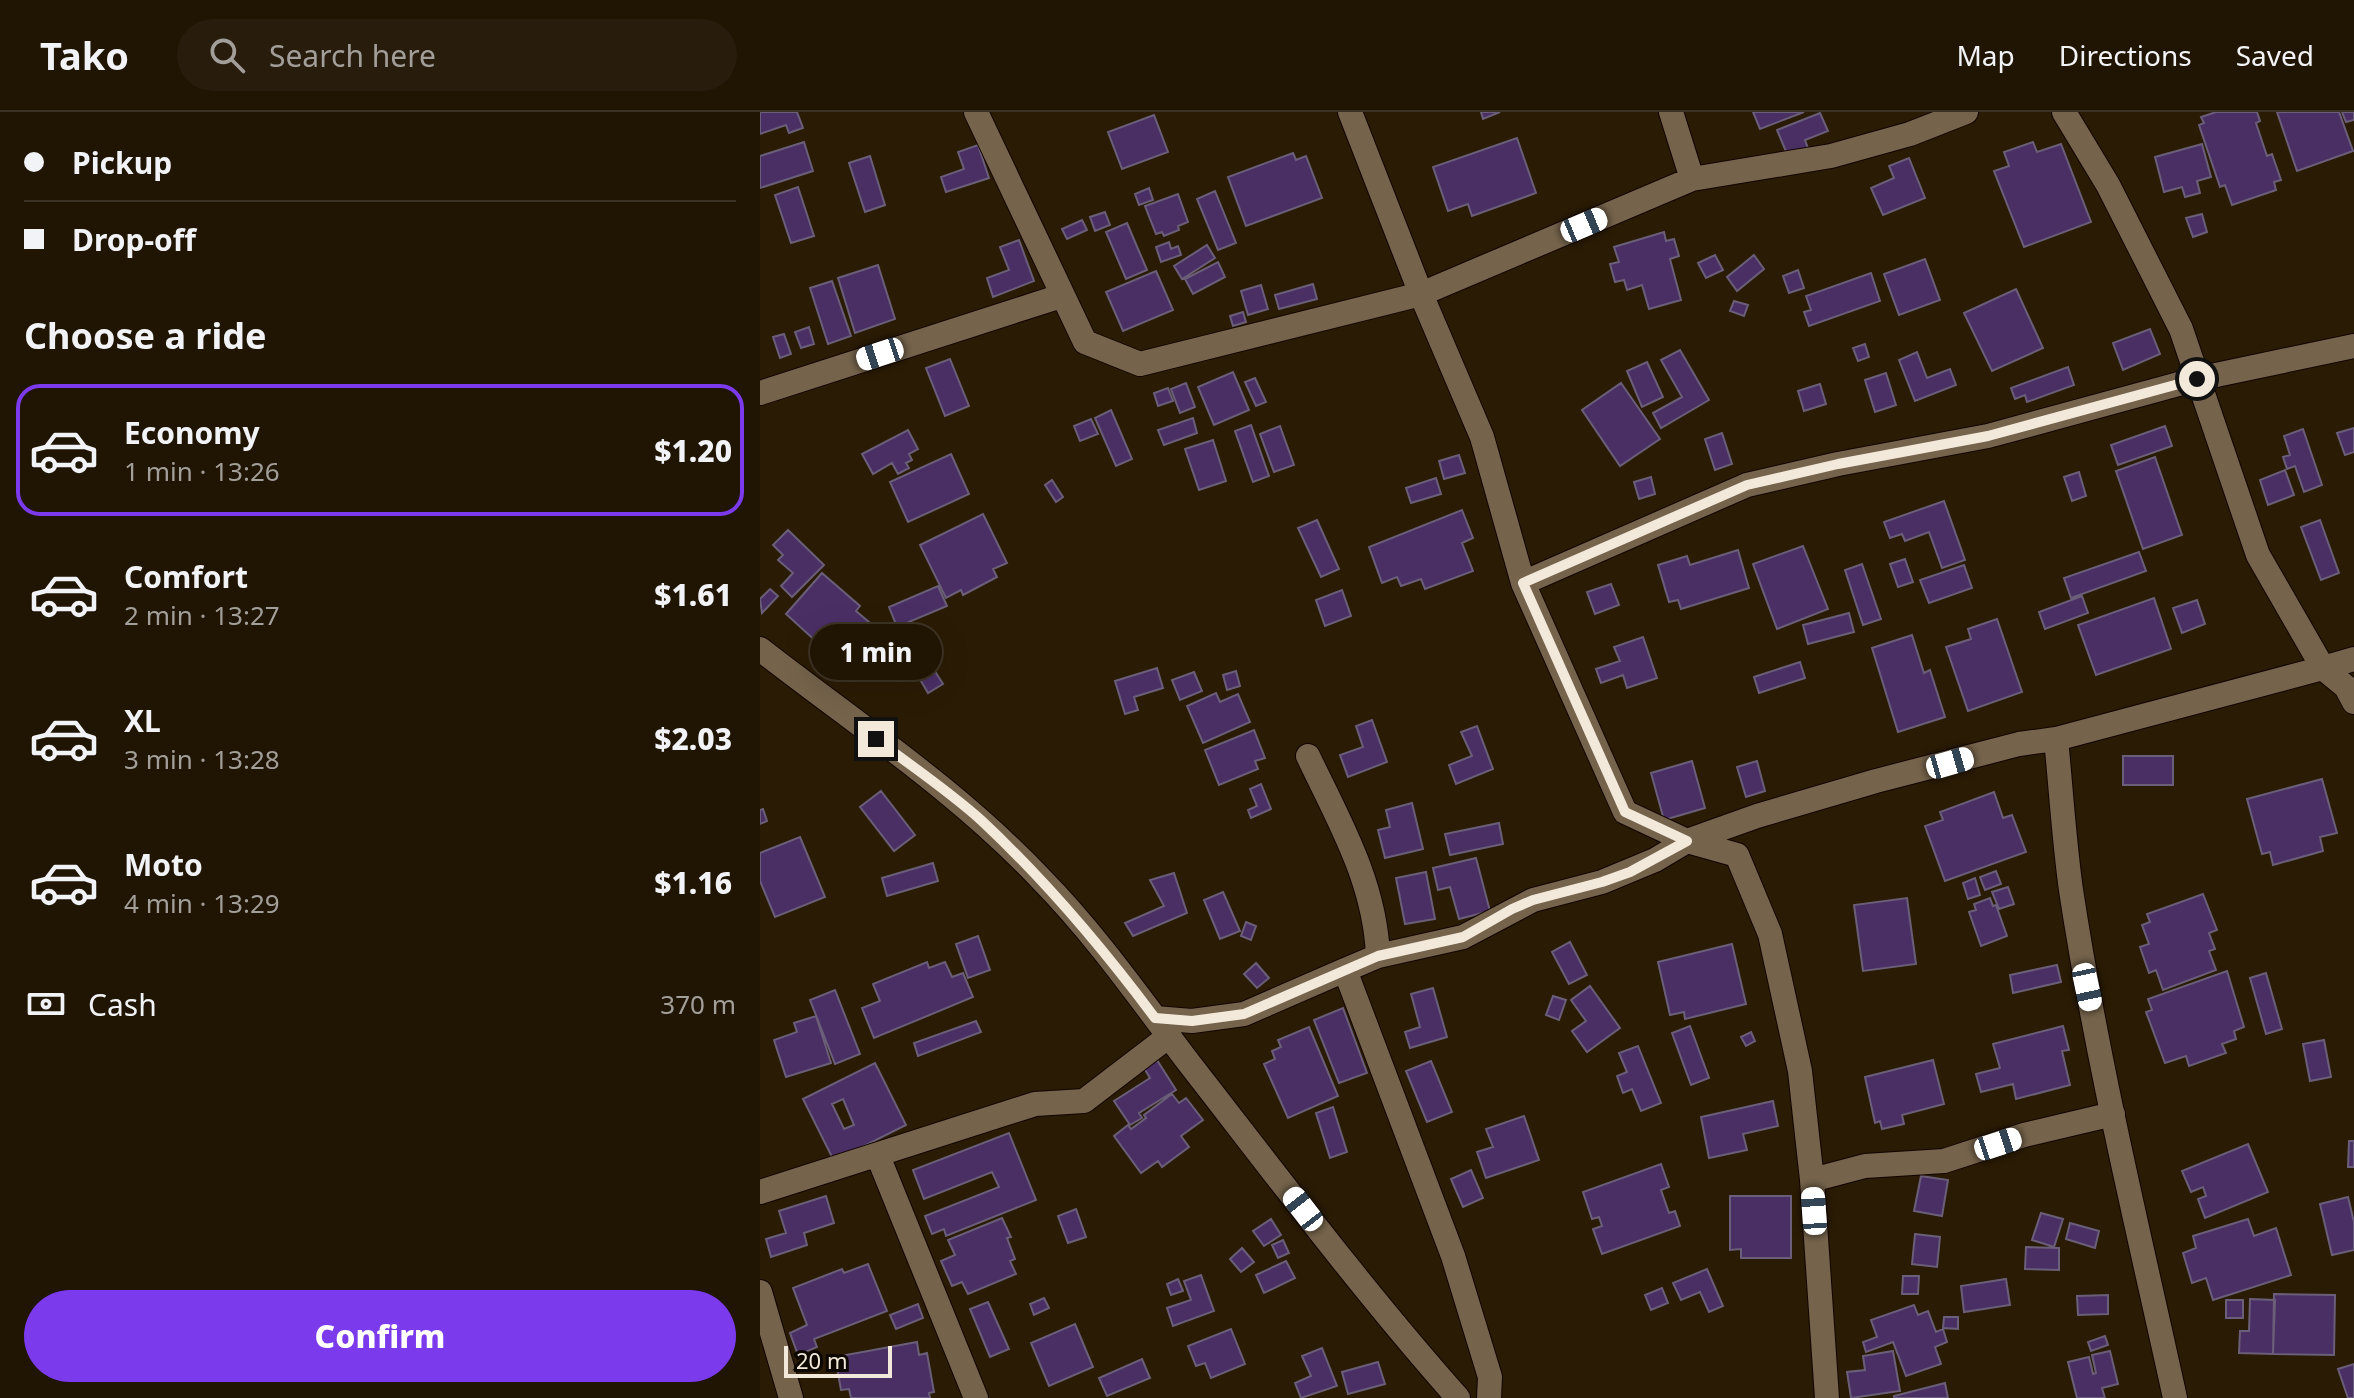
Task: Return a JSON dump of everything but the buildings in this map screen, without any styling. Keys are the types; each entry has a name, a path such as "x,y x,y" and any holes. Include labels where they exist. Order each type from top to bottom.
{"street":[{"path":"976,112 1085,342 1140,364 1421,294 1692,179 1831,156 1910,134 1966,112"},
{"path":"1350,112 1421,294 1482,437 1523,583 1625,812 1687,841 1737,855 1770,934 1800,1071 1812,1180 1827,1398"},
{"path":"1671,112 1692,179"},
{"path":"2064,112 2108,185 2181,329 2258,555 2323,668 2346,687 2354,702"},
{"path":"760,393 1061,296"},
{"path":"1523,583 1747,485 1838,464 1988,436 2197,379 2354,346"},
{"path":"760,649 979,819 1042,879 1110,959 1411,1345 1458,1398"},
{"path":"760,1192 1035,1104 1084,1101 1162,1027 1244,1014 1378,956 1463,937 1522,904 1602,882 1655,860 1687,841 1757,816 1876,781 2019,744 2056,739 2354,659"},
{"path":"2056,739 2071,887 2087,987 2175,1398"},
{"path":"1308,756 1361,869 1377,924 1378,956"},
{"path":"1345,970 1453,1256 1490,1377 1489,1398"},
{"path":"1812,1180 1865,1166 1944,1161 2024,1135 2113,1114"},
{"path":"878,1156 976,1398"},
{"path":"760,1292 791,1398"}],"route":[{"path":"876,739 979,819 1042,879 1155,1018 1192,1021 1244,1014 1378,956 1463,937 1533,900 1630,872 1687,841 1625,812 1523,583 1747,485 1838,464 1988,436 2197,379"}]}
